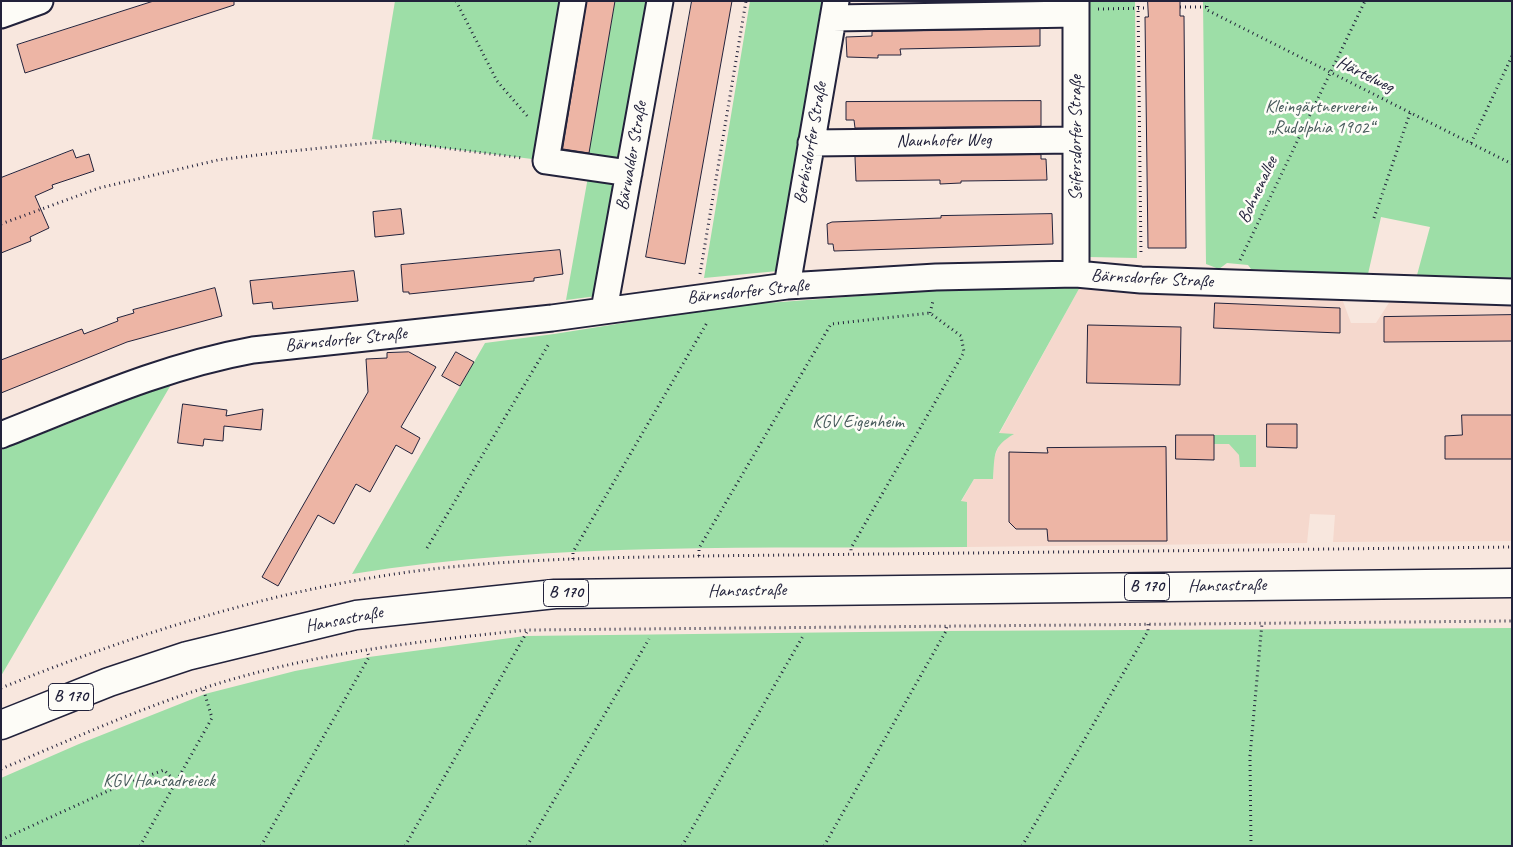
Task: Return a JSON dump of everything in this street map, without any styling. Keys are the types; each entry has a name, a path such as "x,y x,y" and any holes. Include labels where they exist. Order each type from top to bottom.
{"main road":[{"name":"Hansastraße","path":"1,725 109,682 187,656 234,644 356,616 555,594 1512,584"}],"street":[{"path":"1,15 40,1"},
{"path":"573,1 546,161 628,173"},
{"name":"Bärwalder Straße","path":"604,310 660,1"},
{"path":"835,9 1076,8"},
{"name":"Seifersdorfer Straße","path":"1076,8 1076,274"},
{"name":"Berbisdorfer Straße","path":"787,286 835,9"},
{"name":"Naunhofer Weg","path":"812,143 1076,140"},
{"name":"Bärnsdorfer Straße","path":"1,435 169,369 253,350 552,318 787,286 936,277 1076,274 1141,280 1512,292"}],"path":[{"path":"456,1 497,81 530,119 552,129"},
{"path":"573,559 573,552 716,307 705,296 746,1"},
{"path":"1138,1 1141,280"},
{"path":"1180,7 1207,8 1207,1"},
{"name":"Bohnenallee","path":"1231,283 1329,73 1365,1"},
{"path":"1076,8 1148,8"},
{"name":"Härtelweg","path":"1207,8 1329,73 1512,164"},
{"path":"1471,143 1512,56"},
{"path":"1374,218 1410,113"},
{"path":"1,224 99,188 218,160 281,152 390,141 546,161"},
{"path":"699,556 699,548 831,324 930,313 961,336 964,352 850,548 851,554"},
{"path":"427,548 554,334 552,318"},
{"path":"1,769 126,715 203,688 282,667 367,650 454,637 528,630 1512,621"},
{"path":"1251,846 1250,756 1262,623"},
{"path":"1022,846 1148,631 1148,624"},
{"path":"824,846 946,630 947,625"},
{"path":"405,846 528,630"},
{"path":"682,846 803,636"},
{"path":"527,846 649,639"},
{"path":"261,846 369,657 367,650"},
{"path":"140,846 212,718 203,688"},
{"path":"1,840 110,790 164,770 176,782"}],"shaded area":[{"path":"1080,287 1341,296 1351,323 1376,323 1392,298 1512,302 1512,541 1333,542 1335,515 1310,514 1307,543 967,547 967,502 961,502 974,479 993,479 994,458 1000,443 1013,434 999,434"}],"green space":[{"path":"395,1 567,1 540,160 372,139"},
{"path":"615,1 650,1 621,168 587,163"},
{"path":"750,1 825,1 778,271 704,278"},
{"path":"1083,1 1135,1 1137,258 1089,257 1086,255"},
{"name":"Kleingärtnerverein „Rudolphia 1902“","path":"1203,1 1512,1 1512,278 1417,275 1430,227 1381,217 1368,274 1251,269 1248,265 1227,263 1219,269 1206,264"},
{"path":"588,177 618,182 597,296 566,300"},
{"name":"KGV Eigenheim","path":"1068,285 1080,287 999,433 1014,434 998,447 993,479 974,479 961,501 967,502 967,547 582,551 428,563 352,574 485,343 636,321 656,314 716,307 937,290"},
{"path":"172,383 1,676 1,450"},
{"path":"1214,435 1256,435 1256,467 1240,467 1239,455 1229,444 1214,444"},
{"name":"KGV Hansadreieck","path":"1512,628 1512,846 1,846 1,778 79,744 205,694 295,671 369,657 525,636 946,631"}],"building":[{"path":"154,1 234,1 234,5 25,73 17,45"},
{"path":"587,1 615,1 589,153 563,149"},
{"path":"692,1 732,1 685,264 646,257"},
{"path":"1148,1 1180,1 1180,16 1184,16 1186,248 1148,248 1145,17 1148,17"},
{"path":"1040,29 1040,46 900,49 901,55 878,55 878,58 847,57 846,37 872,36 872,32"},
{"path":"1041,101 1041,126 855,128 854,120 846,120 846,102"},
{"path":"73,150 76,158 89,154 94,171 52,185 53,188 35,196 49,228 30,237 31,241 1,253 1,178"},
{"path":"1041,155 1041,159 1046,159 1047,180 961,181 961,183 940,184 940,180 856,181 855,157"},
{"path":"401,209 404,234 375,237 373,212"},
{"path":"1052,214 1053,244 834,251 833,244 828,244 827,224 832,222 941,218 941,216"},
{"path":"560,250 563,274 534,278 534,281 409,294 409,292 403,292 401,265"},
{"path":"354,271 358,301 273,309 272,302 253,304 250,281"},
{"path":"215,288 222,316 127,342 1,393 1,360 82,329 84,334 118,321 117,318 134,313 133,310"},
{"path":"1215,303 1340,308 1340,333 1214,328"},
{"path":"1512,315 1512,341 1384,342 1384,317"},
{"path":"1088,325 1181,327 1180,385 1087,383"},
{"path":"409,352 436,367 401,427 420,438 412,454 396,445 370,492 356,484 334,524 318,515 278,586 262,577 368,392 366,359 387,358 387,353"},
{"path":"456,352 474,362 460,386 442,376"},
{"path":"183,404 227,410 226,416 263,409 261,430 224,426 223,441 204,439 203,446 178,443"},
{"path":"1462,415 1512,415 1512,459 1445,459 1445,436 1462,435"},
{"path":"1267,424 1297,424 1297,448 1267,447"},
{"path":"1176,435 1214,435 1214,460 1176,459"},
{"path":"1166,447 1167,541 1048,541 1047,529 1016,529 1009,522 1009,452 1048,453 1047,448"}]}
